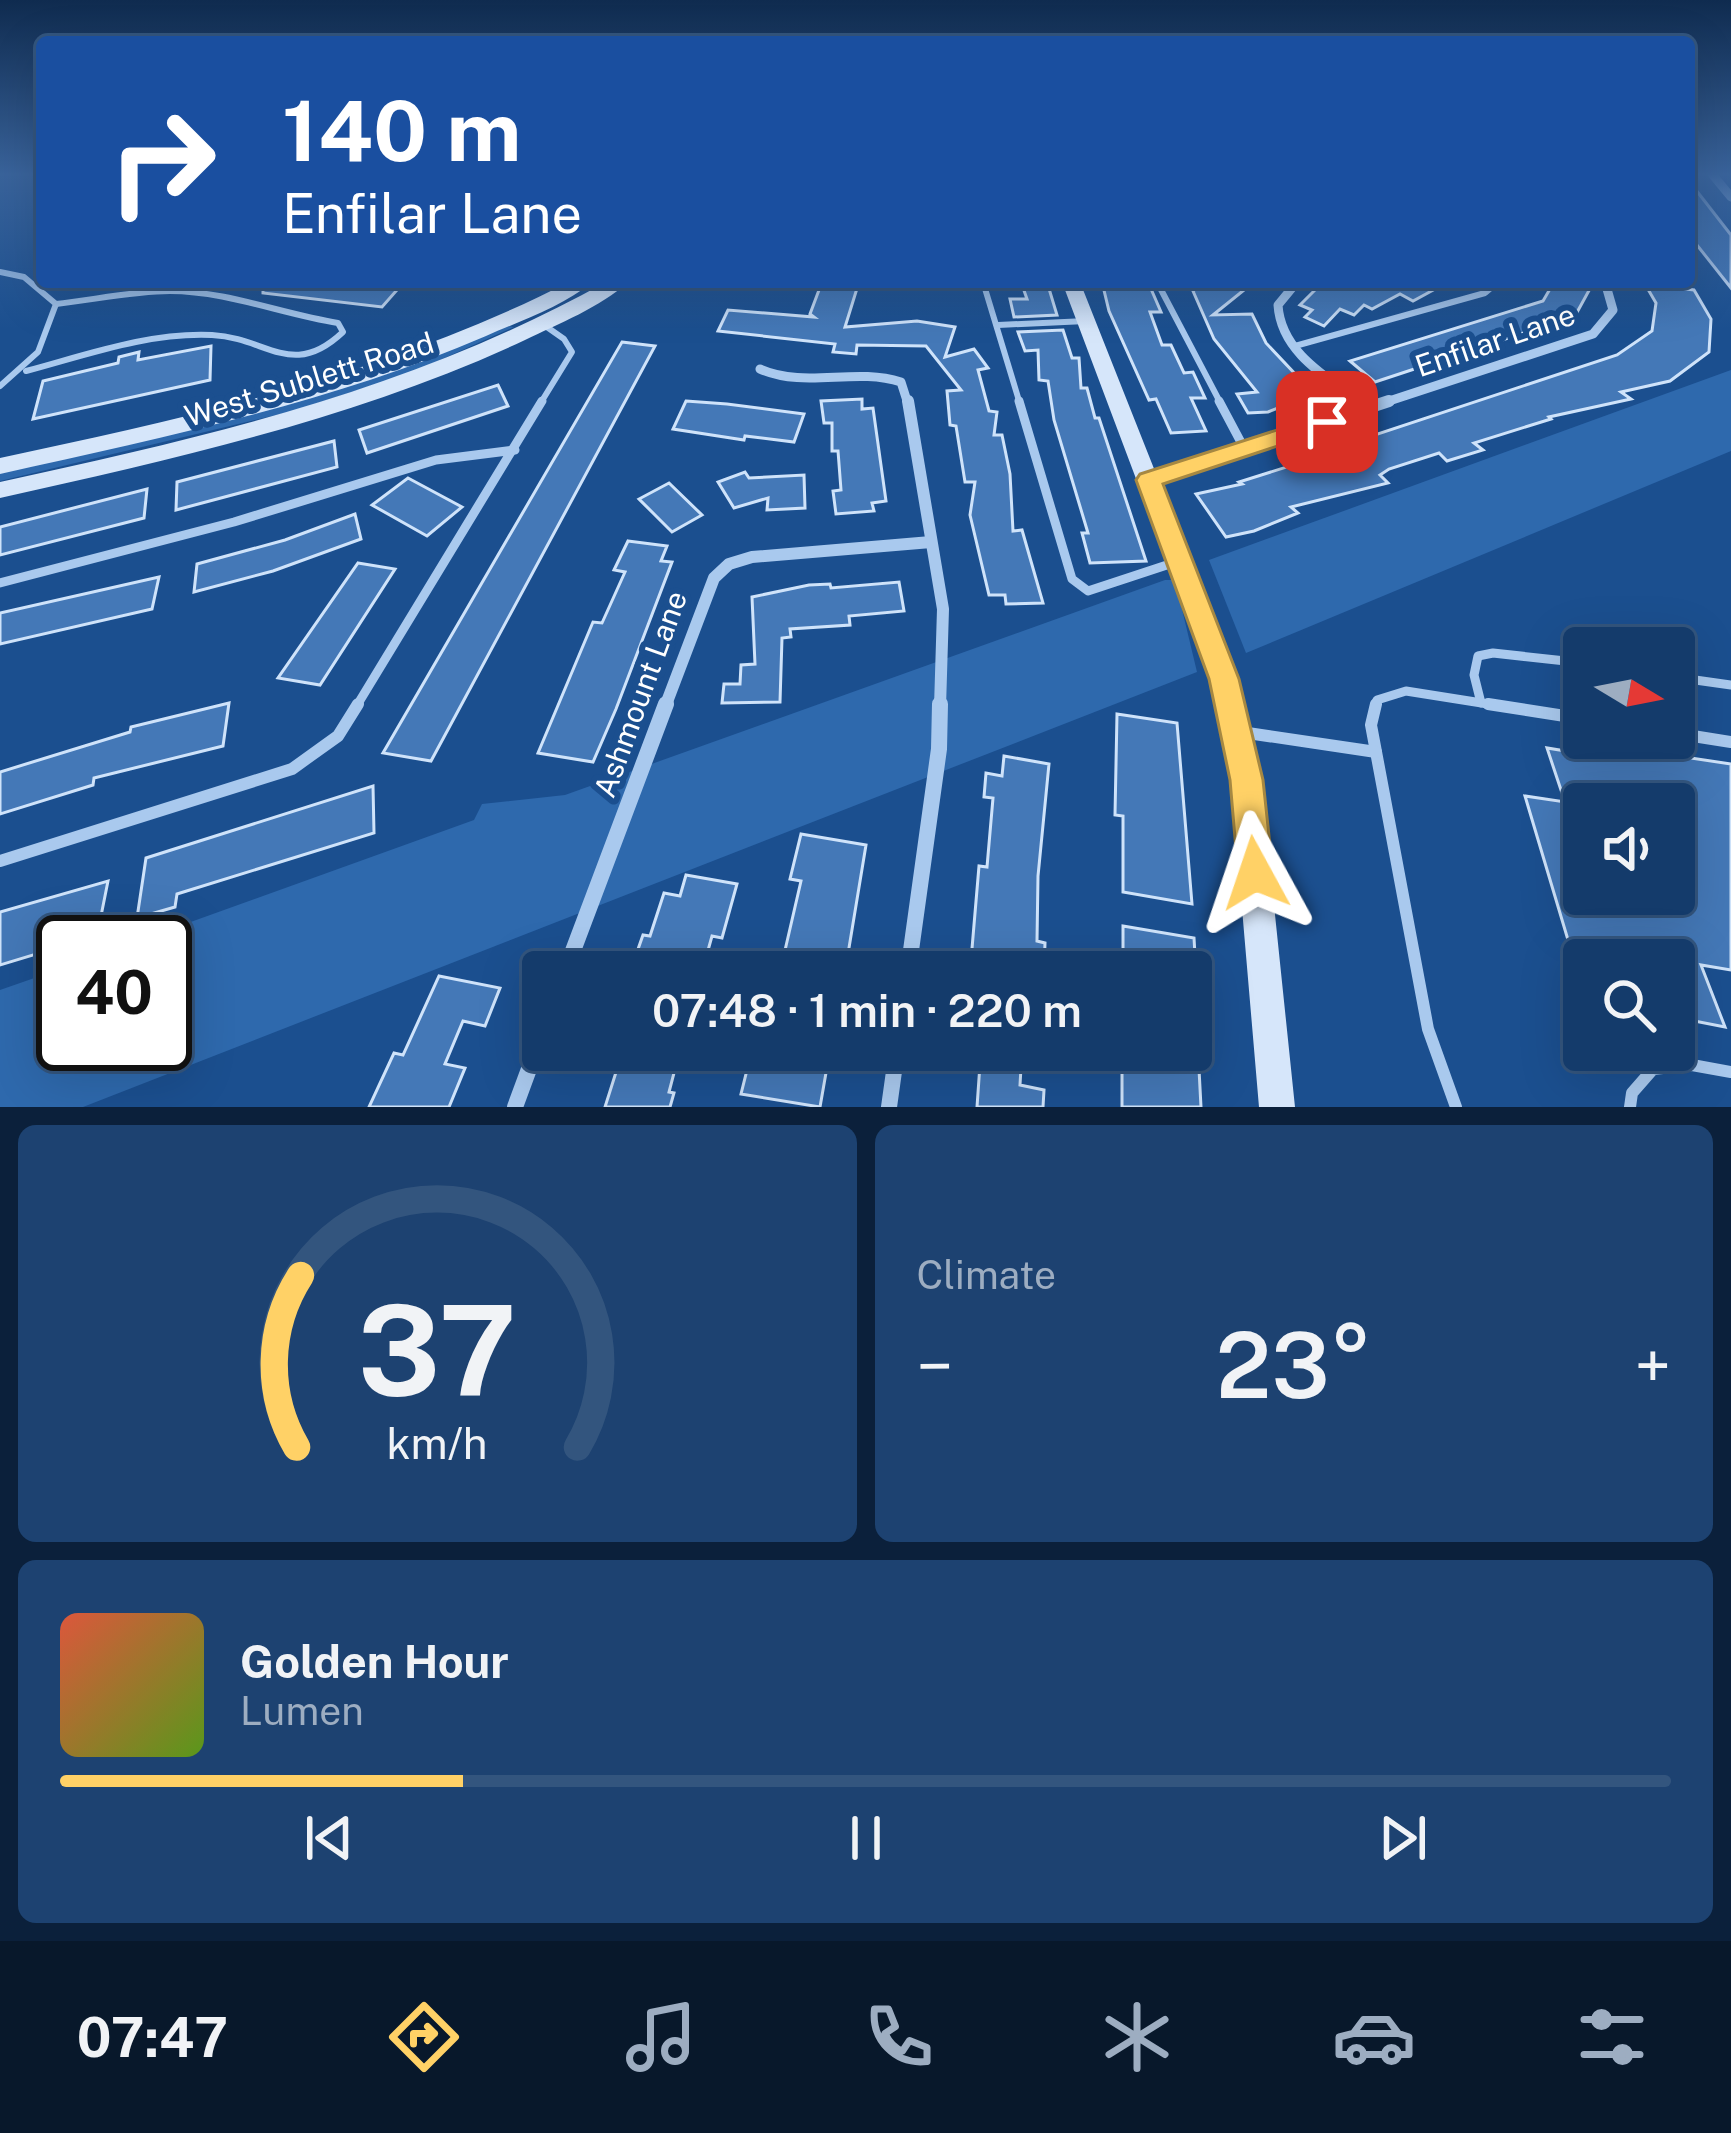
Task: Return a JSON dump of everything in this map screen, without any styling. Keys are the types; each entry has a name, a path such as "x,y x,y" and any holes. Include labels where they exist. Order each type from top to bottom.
{"main road":[{"name":"West Sublett Road","path":"0,490 237,437 459,365 536,319 576,288"},
{"name":"West Sublett Road","path":"0,466 247,411 536,319 606,288"},
{"path":"1073,288 1224,679 1246,780 1277,1107"}],"street":[{"path":"1292,288 1278,305 1281,331 1369,408"},
{"name":"Enfilar Lane","path":"1149,480 1593,334 1613,310 1607,288"},
{"path":"760,369 777,380 884,374 901,382 943,609 939,748 911,951"},
{"name":"Ashmount Lane","path":"573,951 713,578 729,565 752,557 931,542"},
{"path":"514,1107 528,1071"},
{"path":"889,1107 894,1071"}],"lane":[{"path":"0,272 24,277 36,287"},
{"path":"0,386 26,371 197,336 242,340 296,359 332,345 343,332 338,323 273,312 230,297 130,292 56,304 37,288"},
{"path":"985,288 1072,579 1088,591 1102,590 1181,560"},
{"path":"1160,288 1244,448"},
{"path":"1295,346 1491,288"},
{"path":"26,371 48,337 56,304"},
{"path":"0,861 292,769 338,736 572,352 564,339 536,319"},
{"path":"998,325 1086,321"},
{"path":"0,583 146,548 364,484 443,455 515,450"},
{"path":"1480,703 1474,675 1478,656 1493,653 1563,661"},
{"path":"1695,679 1731,685"},
{"path":"1456,1107 1428,1029 1371,724 1377,700 1406,691 1563,715"},
{"path":"1236,731 1376,752"},
{"path":"1695,736 1731,742"},
{"path":"1630,1107 1632,1093 1653,1069 1692,1064 1731,1072"}],"shaded area":[{"path":"505,326 514,327 413,372 293,411 0,481 0,472 203,424"},
{"path":"1731,370 1731,451 1246,653 1209,560"},
{"path":"1175,580 1197,672 192,1064 192,921 474,820 482,804 565,795"},
{"path":"36,977 36,1071 175,1071 83,1107 0,1107 0,990"}],"building":[{"path":"1695,226 1724,226 1731,235 1731,288 1695,243"},
{"path":"263,288 399,288 382,307 263,293"},
{"path":"820,288 857,288 845,327 917,321 955,327 945,357 974,349 988,368 978,370 989,411 997,412 994,435 1002,435 1013,531 1022,530 1043,603 1006,604 1005,595 989,595 970,515 975,482 965,482 956,426 950,425 947,391 961,390 926,346 857,345 856,354 833,352 835,344 718,331 728,310 814,317 810,314"},
{"path":"1023,288 1049,288 1057,315 1014,317 1010,299 1027,299"},
{"path":"1103,288 1151,288 1161,312 1150,312 1162,345 1171,345 1184,373 1193,372 1205,398 1191,398 1206,431 1171,433 1156,399 1149,400"},
{"path":"1247,288 1213,315 1252,314 1266,343 1314,394 1268,412 1248,413 1237,394 1257,392 1214,339 1193,291"},
{"path":"1437,288 1413,301 1400,294 1372,309 1364,305 1354,315 1340,309 1324,326 1305,317 1312,310 1300,305 1316,289"},
{"path":"1551,288 1590,288 1575,316 1375,382 1350,361 1543,301"},
{"path":"1647,288 1694,290 1711,319 1709,352 1670,381 1621,392 1631,399 1549,417 1474,443 1483,450 1447,461 1439,453 1389,469 1380,475 1388,483 1291,507 1298,513 1254,531 1226,537 1196,494 1242,484 1239,482 1328,454 1326,451 1617,355 1652,331 1656,303"},
{"path":"1063,330 1072,358 1079,358 1081,388 1087,388 1095,418 1099,418 1146,561 1090,563 1082,533 1088,533 1054,420 1048,381 1039,380 1038,350 1025,351 1018,332"},
{"path":"622,342 655,346 431,761 383,753"},
{"path":"211,346 210,380 33,419 43,381 118,363 119,357 139,352 138,360"},
{"path":"498,385 508,406 367,453 359,430"},
{"path":"862,399 862,409 873,408 886,501 872,503 874,511 836,514 833,491 841,490 838,451 832,451 832,423 824,423 821,401"},
{"path":"686,401 804,414 794,442 745,436 744,440 673,429"},
{"path":"334,441 337,467 176,510 177,482"},
{"path":"745,472 749,478 804,475 805,508 767,510 768,498 734,508 718,482"},
{"path":"408,478 462,507 427,536 372,505"},
{"path":"669,483 702,515 672,532 639,499"},
{"path":"147,489 144,518 0,555 0,527"},
{"path":"355,514 361,539 273,571 194,592 197,564 285,540"},
{"path":"628,541 667,546 661,561 672,562 616,709 593,762 538,753 593,622 602,623 625,572 614,570"},
{"path":"358,563 395,569 320,685 278,678"},
{"path":"159,577 152,609 0,644 0,613"},
{"path":"899,582 904,611 849,616 850,625 790,629 791,637 782,638 780,702 722,703 724,684 740,684 741,665 755,664 752,597 809,585 830,584 831,588"},
{"path":"229,703 223,746 94,778 93,785 0,814 0,772 130,732 131,727"},
{"path":"1117,714 1177,723 1192,904 1123,892 1123,816 1115,815"},
{"path":"1547,748 1563,751 1563,759 1695,759 1731,764 1731,970 1701,965 1725,1027 1695,1021 1695,939 1568,939 1525,796 1563,802 1563,915 1695,915 1695,783 1563,783 1563,796"},
{"path":"1004,756 1049,764 1038,876 1037,941 1045,943 1045,951 972,951 979,866 987,867 993,798 984,797 986,773 1002,776"},
{"path":"373,786 374,833 177,894 175,907 137,915 146,858"},
{"path":"801,834 866,845 848,951 785,951 801,881 790,879"},
{"path":"686,875 737,884 722,938 712,936 708,951 637,951 643,935 650,936 664,893 680,896"},
{"path":"108,881 101,915 36,915 36,954 0,965 0,912"},
{"path":"1123,926 1194,938 1195,951 1123,951"},
{"path":"439,976 500,988 485,1026 463,1021 445,1064 465,1068 449,1107 369,1107 394,1053 403,1055"},
{"path":"616,1071 674,1071 670,1107 605,1107"},
{"path":"747,1071 826,1071 820,1107 741,1094"},
{"path":"980,1071 1021,1071 1020,1085 1044,1090 1043,1107 977,1107"},
{"path":"1122,1071 1199,1071 1201,1107 1122,1107"}],"route":[{"path":"1255,873 1246,780 1224,679 1149,480 1327,422"}]}
